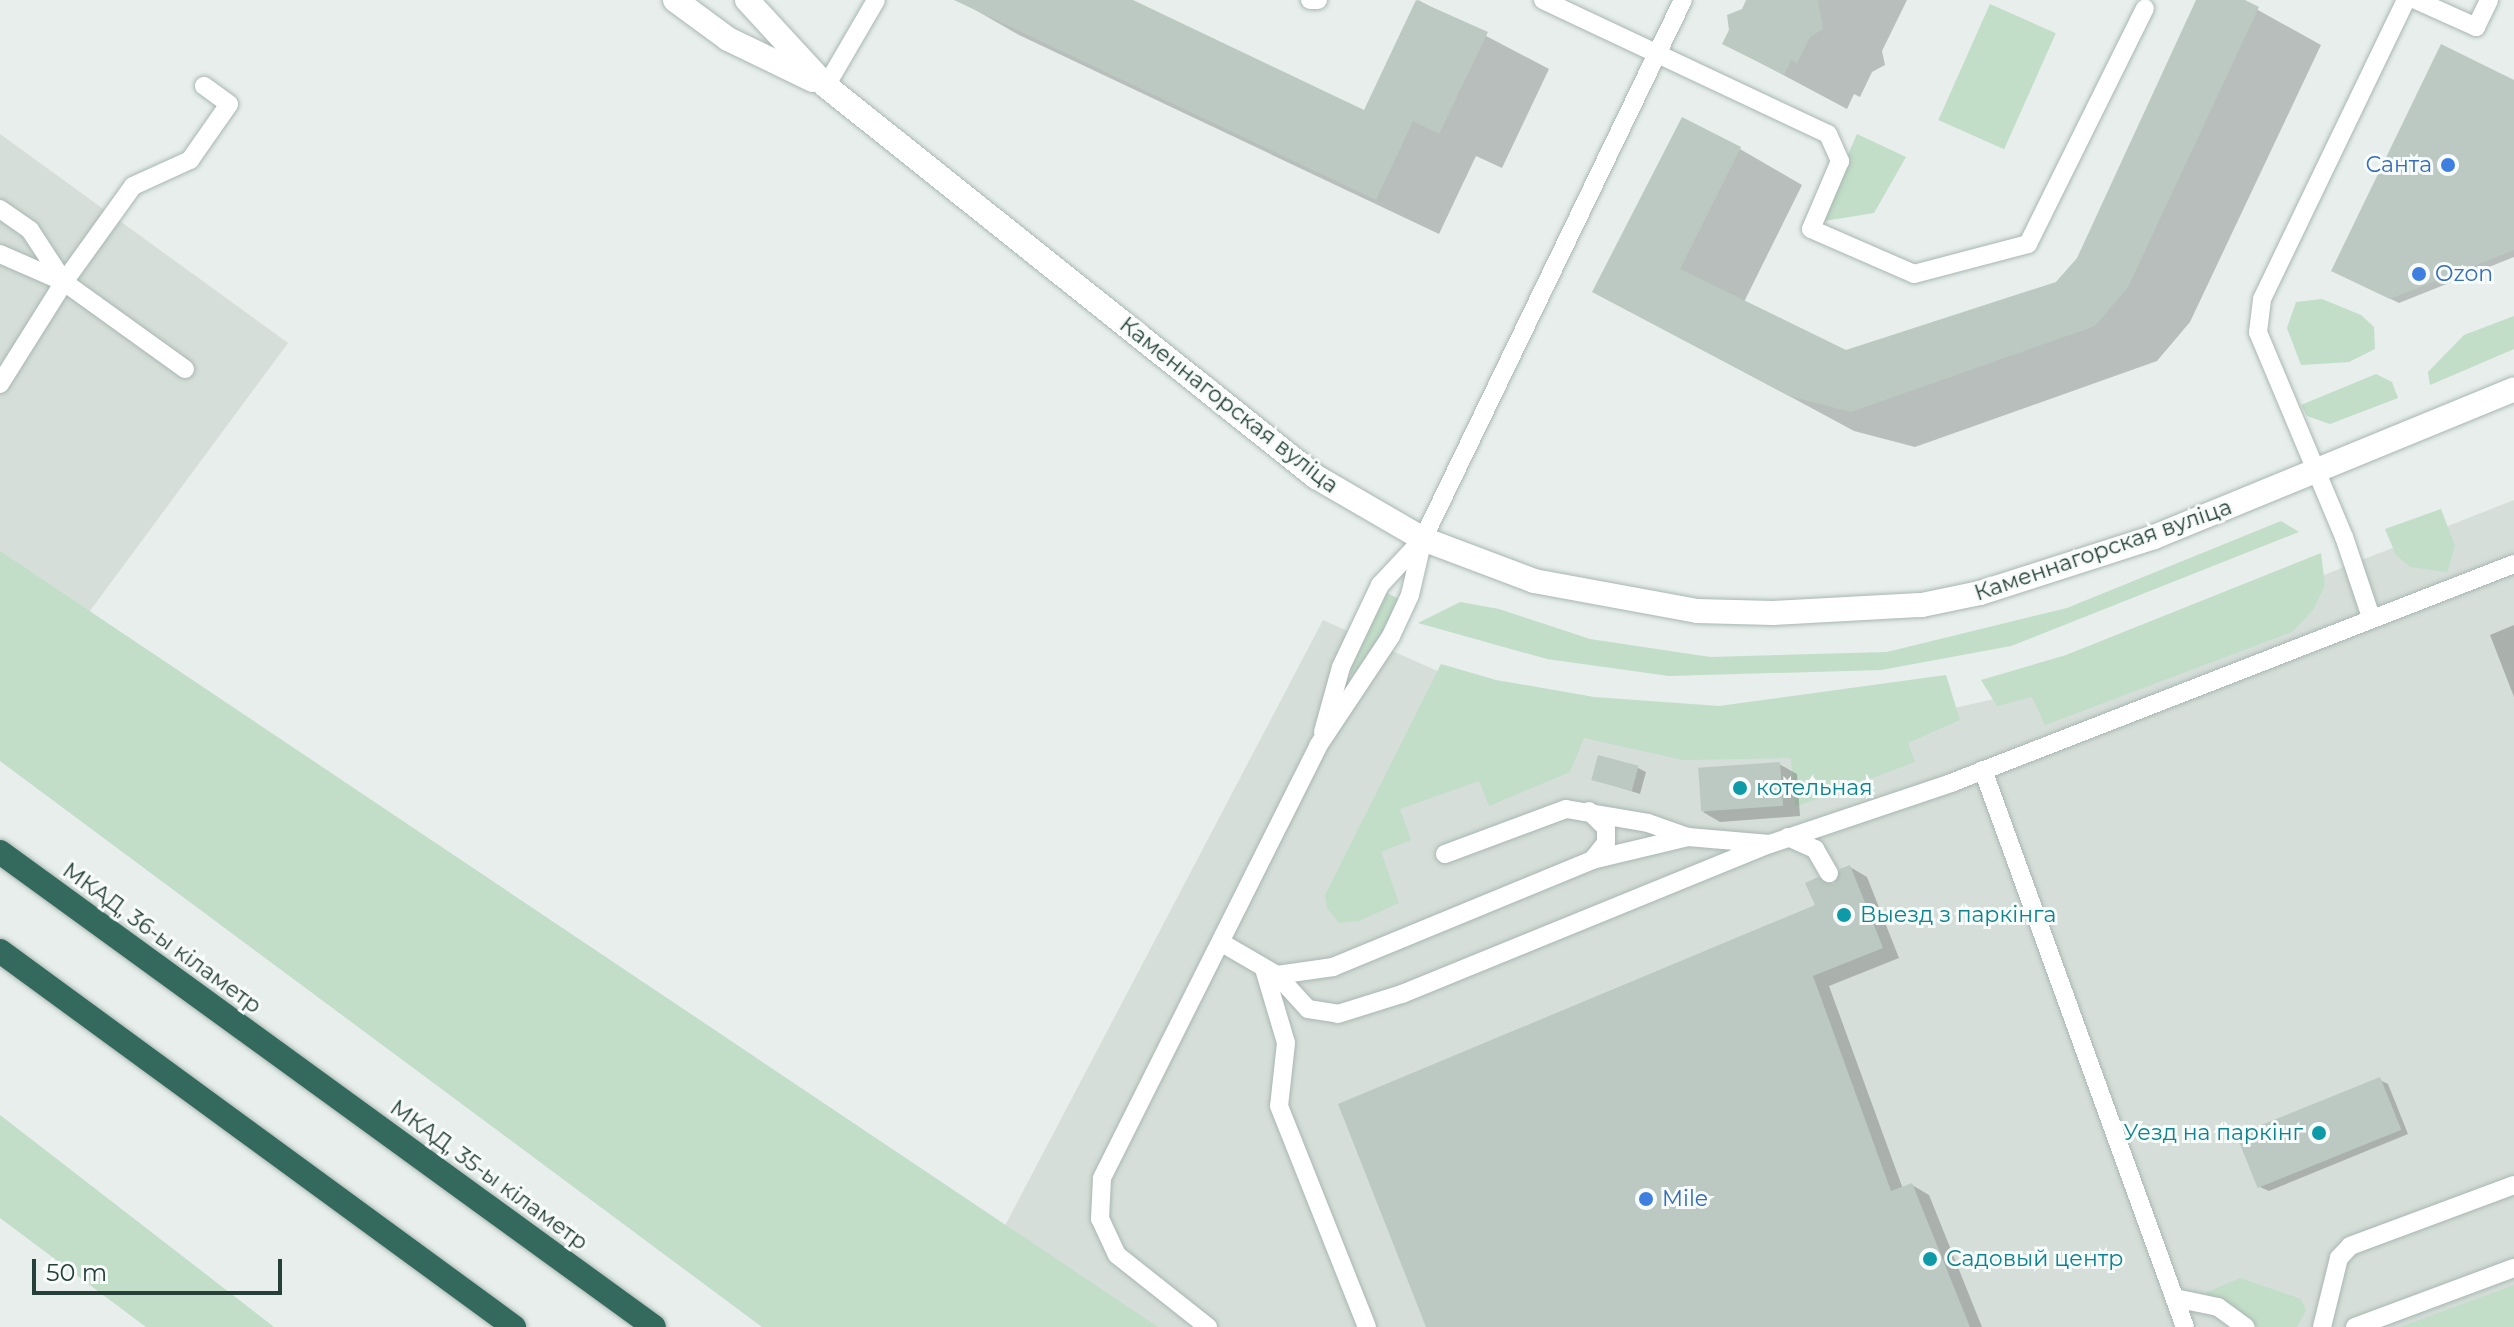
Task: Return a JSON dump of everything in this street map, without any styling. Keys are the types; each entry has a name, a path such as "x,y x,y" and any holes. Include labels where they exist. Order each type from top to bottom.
{"highway":[{"name":"МКАД, 36-ы кіламетр","path":"0,852 294,1065"},
{"path":"0,951 514,1327"},
{"name":"МКАД, 35-ы кіламетр","path":"294,1065 654,1327"}],"main road":[{"name":"Каменнагорская вуліца","path":"675,0 728,39 826,86"},
{"name":"Каменнагорская вуліца","path":"747,0 826,86 1316,477 1423,539 1534,581 1622,600 1697,611 1870,611 1980,593 2154,537 2319,473 2514,389"}],"lane":[{"path":"826,86 876,0"},
{"path":"1310,0 1318,0"},
{"path":"1543,0 1828,134 1840,161 1811,229 1914,274 2028,244 2145,8"},
{"path":"1208,1327 1117,1255 1100,1219 1102,1178 1318,746 1391,636 1410,595 1423,539 1683,0"},
{"path":"2371,617 2319,473 2281,396 2258,332 2262,299 2406,0"},
{"path":"2416,0 2476,27 2489,0"},
{"path":"0,384 64,282 133,186 190,160 229,104 204,86"},
{"path":"0,209 30,230 64,282"},
{"path":"0,254 64,282 185,369"},
{"path":"1318,746 1341,667 1380,585 1423,539"},
{"path":"1222,943 1271,972 1308,1009 1338,1014 1402,994 1788,837 1983,770 2514,564"},
{"path":"1983,770 2185,1327"},
{"path":"1445,854 1566,809 1648,823 1688,837 1770,844"},
{"path":"1589,811 1606,828 1606,843 1592,860"},
{"path":"1271,972 1333,967 1592,860 1688,837"},
{"path":"1788,837 1815,849 1829,873"},
{"path":"1271,972 1286,1043 1279,1106 1367,1327"},
{"path":"2322,1327 2339,1258 2350,1246 2514,1185"},
{"path":"2355,1327 2514,1268"},
{"path":"2175,1298 2218,1307 2246,1327"}],"shaded area":[{"path":"0,134 288,343 81,623 0,564"},
{"path":"2514,500 2514,1327 996,1327 965,1302 1323,620 1462,682 1570,713 1874,726 2030,691"}],"green space":[{"path":"1990,4 2056,33 2004,149 1938,120"},
{"path":"1857,134 1906,157 1874,213 1818,222"},
{"path":"2322,299 2361,315 2374,327 2375,349 2349,362 2301,365 2287,328 2296,302"},
{"path":"2514,316 2514,349 2430,385 2428,372 2464,335"},
{"path":"2376,374 2392,382 2398,398 2330,424 2307,416 2301,405"},
{"path":"2441,509 2455,546 2447,572 2410,567 2396,555 2385,529"},
{"path":"2281,521 2299,532 2011,646 1881,670 1669,676 1547,659 1418,623 1460,602 1499,609 1590,639 1710,657 1887,652 2067,608"},
{"path":"0,551 1158,1327 762,1327 0,761"},
{"path":"2321,553 2325,585 2313,610 2292,632 2045,725 2032,697 1997,706 1981,680 2066,655"},
{"path":"1387,593 1399,599 1360,676 1355,676 1348,670"},
{"path":"1441,664 1496,680 1594,697 1719,706 1946,675 1960,720 1908,743 1915,762 1795,807 1791,758 1683,760 1584,738 1570,772 1489,806 1479,781 1400,809 1411,840 1381,852 1399,903 1359,921 1339,923 1327,908 1325,895"},
{"path":"0,1115 274,1327 146,1327 0,1218"},
{"path":"2240,1278 2301,1299 2306,1310 2297,1327 2258,1327 2205,1293"},
{"path":"2514,1285 2514,1327 2400,1327"}],"building":[{"path":"954,0 1133,0 1364,110 1416,0 1488,32 1439,134 1413,121 1376,200"},
{"path":"1746,0 1818,0 1823,29 1810,37 1797,63 1791,60 1784,75 1722,44 1729,30 1727,15 1742,9"},
{"path":"2196,0 2245,0 2259,7 2128,287 2095,326 1851,412 1789,396 1592,292 1682,117 1741,147 1680,269 1846,350 2056,282 2077,258"},
{"name":"Санта","path":"2441,44 2514,80 2514,250 2390,299 2331,271"},
{"path":"1598,755 1639,766 1632,791 1591,780"},
{"name":"котельная","path":"1780,762 1783,806 1701,812 1698,768"},
{"path":"1850,865 1883,948 1813,976 1891,1191 1912,1183 1970,1327 1426,1327 1338,1104 1815,905 1805,883 1818,877 1834,884 1840,869"},
{"name":"Уезд на паркінг","path":"2380,1077 2401,1130 2258,1188 2236,1135"}],"place":[{"name":"Санта","path":"2448,165"},
{"name":"Ozon","path":"2419,274"},
{"name":"котельная","path":"1740,788"},
{"name":"Выезд з паркінга","path":"1844,915"},
{"name":"Уезд на паркінг","path":"2319,1133"},
{"name":"Mile","path":"1646,1199"},
{"name":"Садовый центр","path":"1930,1259"}]}
